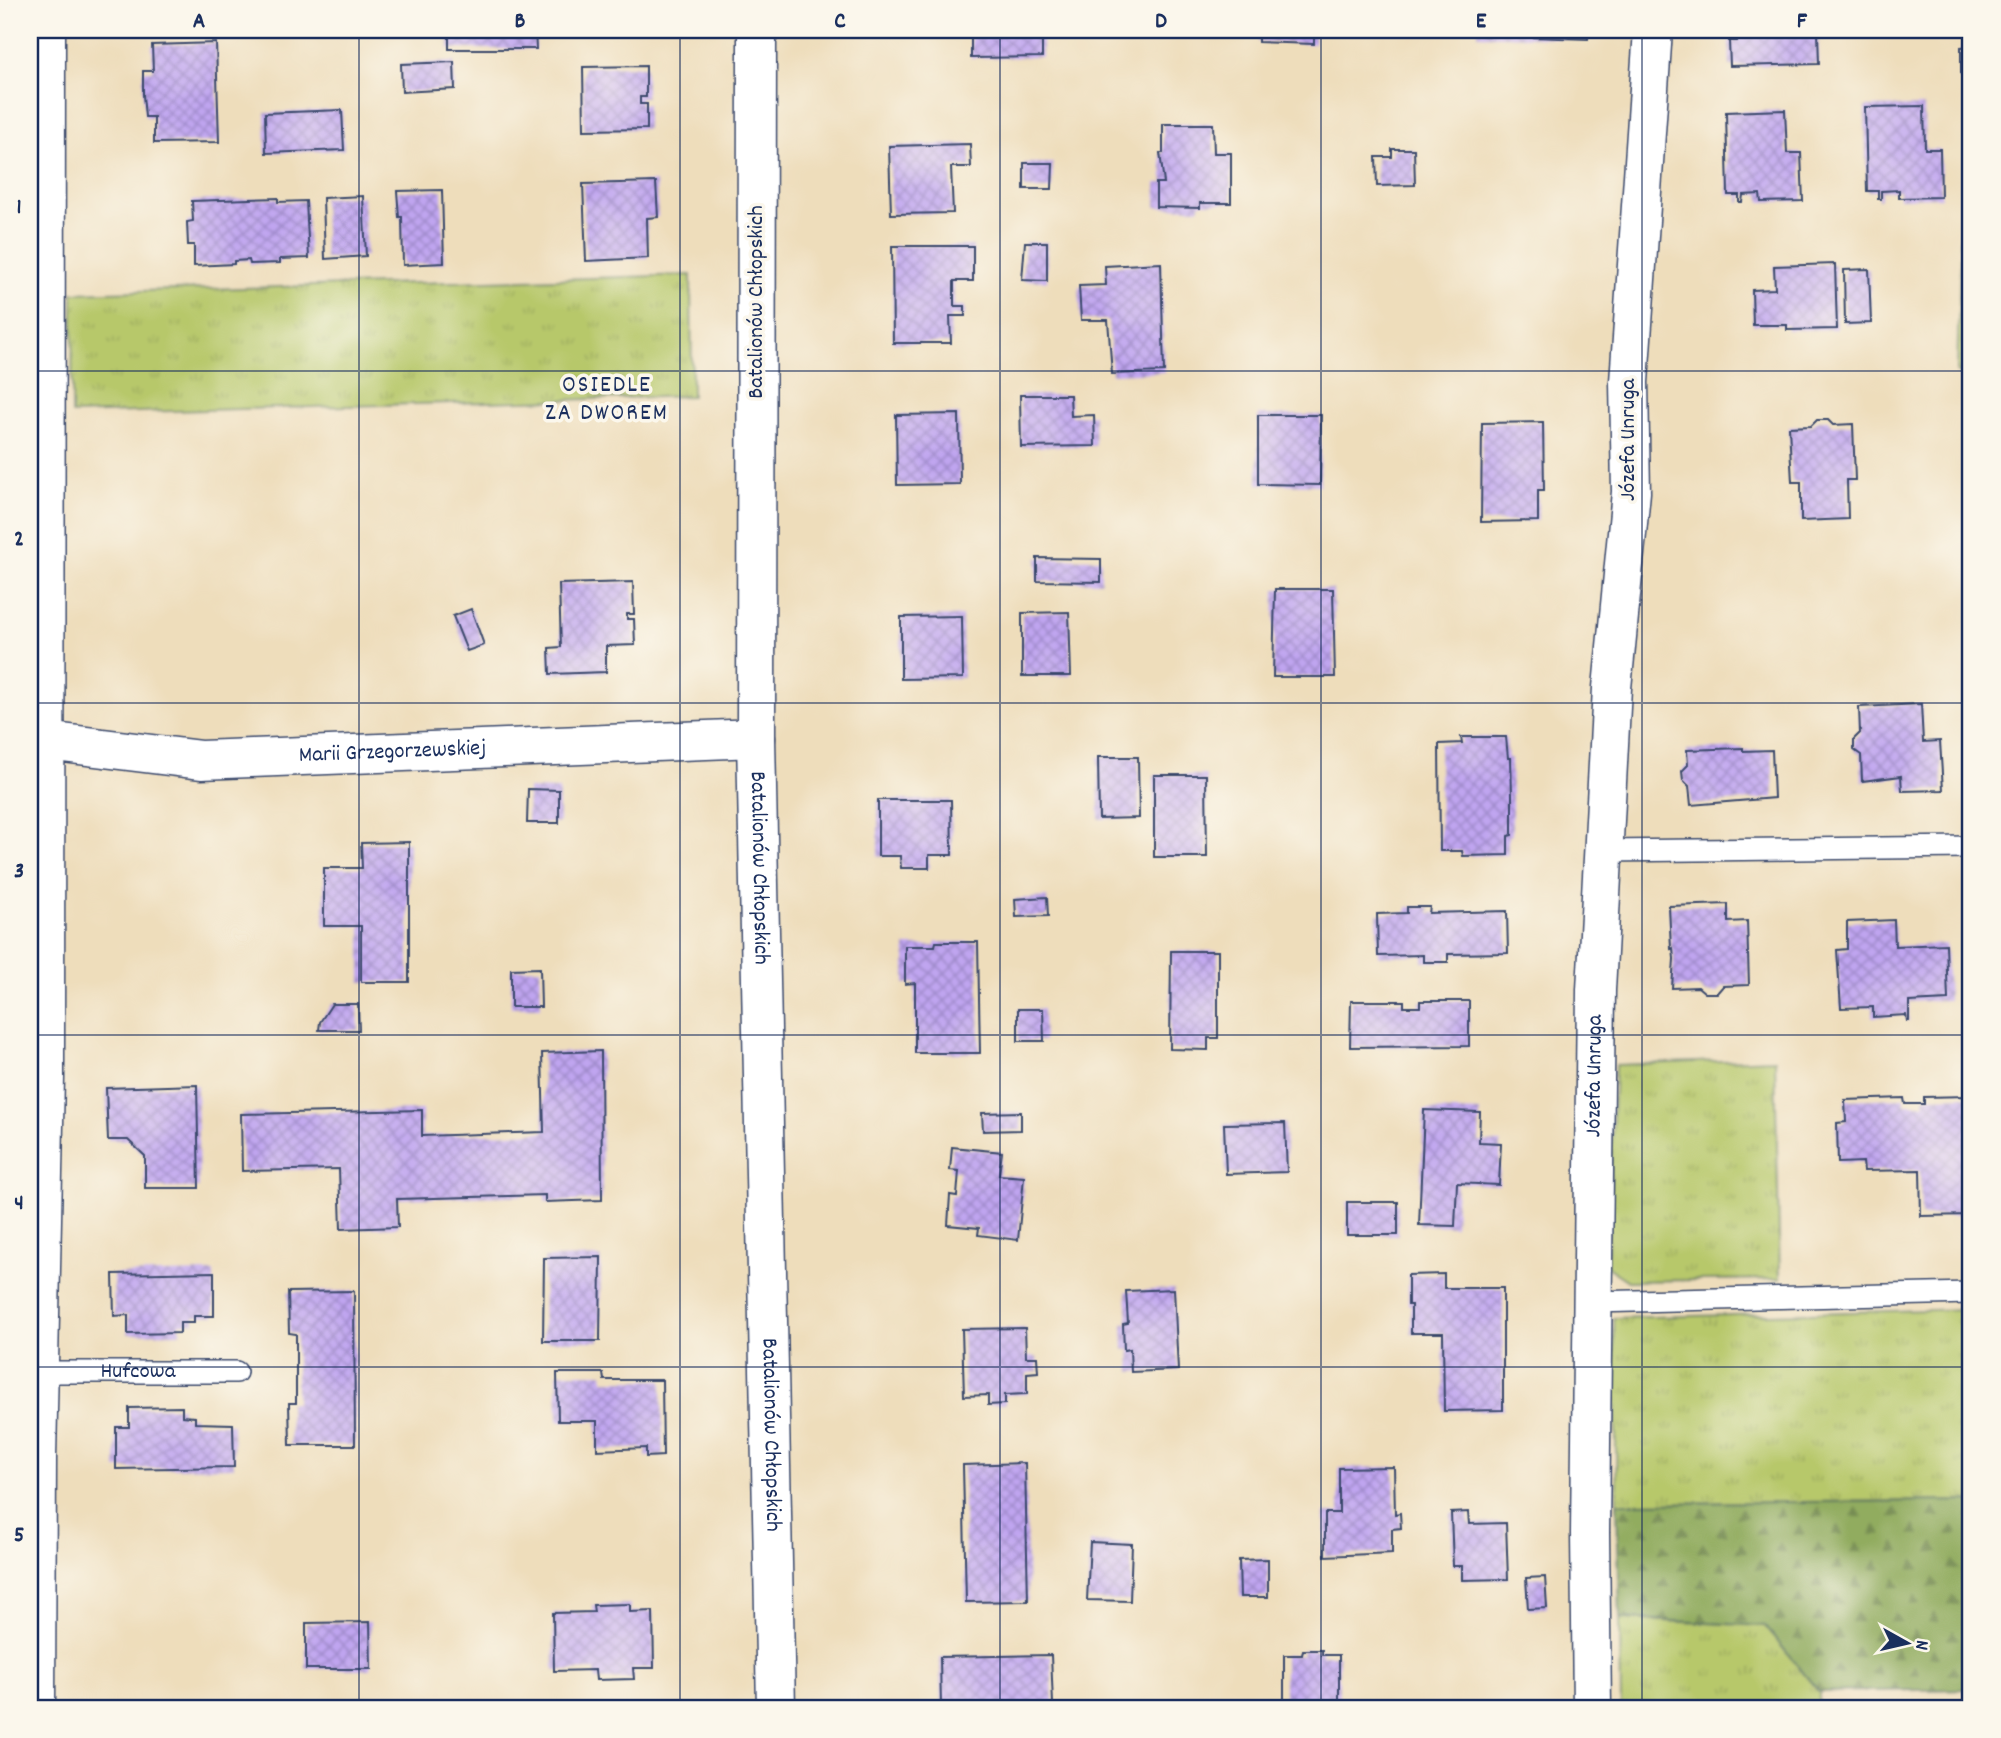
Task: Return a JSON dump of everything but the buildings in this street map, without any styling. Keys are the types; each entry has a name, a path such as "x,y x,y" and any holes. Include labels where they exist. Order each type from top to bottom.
{"street":[{"path":"36,1708 33,1459 40,1372 45,1077 37,740 46,30"},
{"name":"Batalionów Chłopskich","path":"757,30 756,738 776,1708"},
{"name":"Józefa Unruga","path":"1592,1708 1592,1302 1596,990 1612,688 1631,492 1629,382 1653,30"},
{"name":"Marii Grzegorzewskiej","path":"37,740 201,760 756,738"}],"lane":[{"path":"1604,851 1971,847"},
{"path":"1592,1302 1971,1293"},
{"name":"Hufcowa","path":"40,1372 236,1372"}],"green space":[{"path":"1961,231 1971,231 1971,373 1957,373"},
{"path":"691,275 692,396 72,414 73,293"},
{"path":"1775,1059 1780,1279 1628,1281 1607,1267 1615,1065"},
{"path":"1971,1309 1971,1501 1617,1503 1614,1318"},
{"path":"1971,1501 1971,1689 1819,1692 1765,1626 1620,1618 1617,1503"},
{"path":"1620,1619 1765,1626 1819,1692 1819,1708 1621,1708"}],"district":[{"name":"OSIEDLE ZA DWOREM","path":"607,400"}]}
